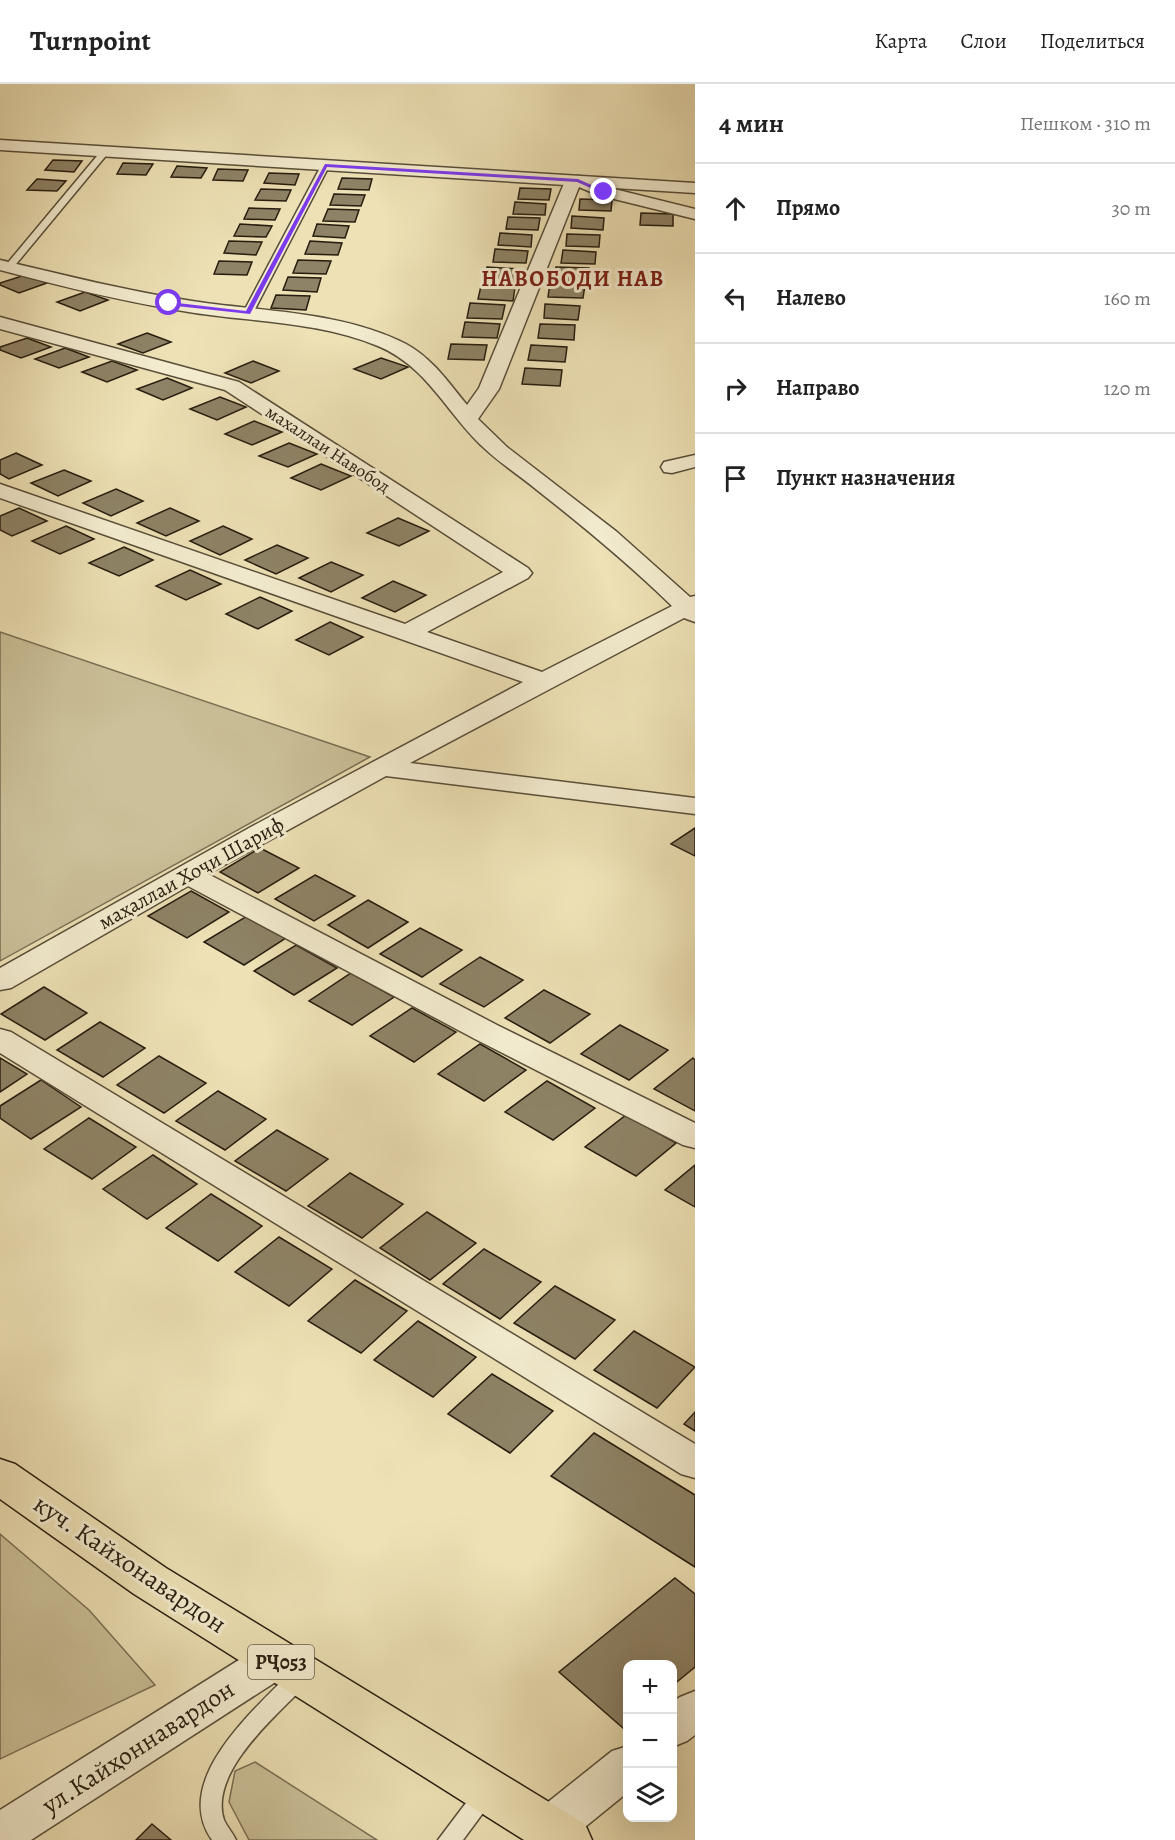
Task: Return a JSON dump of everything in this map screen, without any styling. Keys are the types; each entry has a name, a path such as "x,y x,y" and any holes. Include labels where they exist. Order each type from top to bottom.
{"main road":[{"name":"куч. Кайхонавардон","path":"0,1476 150,1581 558,1834"}],"street":[{"path":"0,145 695,188"},
{"path":"576,181 604,192 695,214"},
{"path":"468,418 489,389 576,181"},
{"path":"5,266 169,303 339,327 384,341 414,356 483,436 692,608"},
{"name":"махаллаи Навобод","path":"0,323 232,386 520,573 407,633"},
{"path":"672,467 695,461"},
{"path":"0,491 407,633 540,683"},
{"name":"маҳаллаи Хоҷи Шариф","path":"0,981 188,875 540,683 692,608"},
{"path":"383,768 695,806"},
{"path":"188,875 486,1032 695,1137"},
{"path":"0,1039 695,1463"},
{"name":"ул.Кайҳоннавардон","path":"0,1835 289,1667"},
{"path":"677,1724 695,1710"},
{"path":"558,1834 623,1768"}],"lane":[{"path":"5,266 105,152"},
{"path":"248,313 325,166"},
{"path":"225,1840 213,1821 212,1787 236,1745 289,1667"},
{"path":"449,1840 488,1791"}],"shaded area":[{"path":"0,632 370,757 0,961"},
{"path":"0,1534 89,1610 155,1685 0,1759"},
{"path":"255,1762 377,1840 249,1840 229,1802 235,1771"}],"building":[{"path":"53,160 82,161 74,172 45,170"},
{"path":"123,163 153,164 146,175 117,174"},
{"path":"177,166 207,168 201,178 171,177"},
{"path":"218,169 248,170 243,181 213,180"},
{"path":"269,173 299,174 295,185 264,183"},
{"path":"342,178 372,179 369,190 338,189"},
{"path":"37,179 66,181 57,191 27,190"},
{"path":"520,188 551,189 549,200 518,199"},
{"path":"261,189 291,190 286,201 255,200"},
{"path":"334,194 365,195 361,206 330,205"},
{"path":"580,199 612,200 611,211 579,210"},
{"path":"515,202 546,204 545,215 513,214"},
{"path":"249,208 280,209 275,220 244,219"},
{"path":"328,209 359,210 355,222 323,221"},
{"path":"641,213 673,214 673,226 640,225"},
{"path":"572,216 604,218 603,230 571,228"},
{"path":"508,217 540,218 538,230 506,229"},
{"path":"240,224 272,226 266,237 234,236"},
{"path":"317,224 349,226 345,238 313,236"},
{"path":"500,233 532,235 531,247 498,245"},
{"path":"567,234 600,235 599,247 566,246"},
{"path":"229,241 262,242 256,255 224,253"},
{"path":"310,241 342,243 338,255 305,254"},
{"path":"495,249 528,251 526,263 493,262"},
{"path":"563,250 596,252 595,264 561,263"},
{"path":"298,260 331,261 326,274 293,273"},
{"path":"219,261 252,262 247,275 214,274"},
{"path":"487,267 520,269 518,282 484,280"},
{"path":"556,267 589,268 588,281 554,280"},
{"path":"25,275 47,283 19,293 0,285 0,283"},
{"path":"288,277 321,278 317,292 283,290"},
{"path":"550,283 585,285 583,298 548,297"},
{"path":"481,286 515,287 513,301 478,299"},
{"path":"85,292 108,300 80,311 57,302"},
{"path":"276,295 310,296 306,310 271,308"},
{"path":"470,303 505,305 502,319 467,318"},
{"path":"545,304 580,306 578,320 544,318"},
{"path":"465,322 500,324 497,338 462,337"},
{"path":"540,324 575,325 574,340 538,338"},
{"path":"147,333 171,342 143,353 118,344"},
{"path":"27,338 51,347 21,358 0,350 0,347"},
{"path":"451,344 487,345 484,360 448,359"},
{"path":"531,345 567,347 565,362 528,360"},
{"path":"65,348 89,357 59,368 35,359"},
{"path":"381,358 408,367 381,379 354,369"},
{"path":"112,361 137,370 107,382 82,372"},
{"path":"253,361 279,371 251,383 225,373"},
{"path":"525,368 562,370 560,386 522,384"},
{"path":"167,378 192,388 163,400 137,389"},
{"path":"220,397 246,407 217,420 190,409"},
{"path":"254,421 282,432 252,445 225,434"},
{"path":"289,443 317,454 288,467 259,456"},
{"path":"16,453 42,465 9,479 0,474 0,460"},
{"path":"321,464 351,476 321,490 291,478"},
{"path":"64,470 91,481 58,496 31,483"},
{"path":"116,489 143,501 111,516 83,503"},
{"path":"19,508 47,521 12,536 0,530 0,516"},
{"path":"170,508 199,521 166,536 137,523"},
{"path":"398,518 429,531 399,546 367,533"},
{"path":"66,526 94,539 60,554 32,541"},
{"path":"223,526 252,539 220,555 190,541"},
{"path":"277,545 308,558 276,574 245,560"},
{"path":"124,547 153,560 119,576 89,563"},
{"path":"331,562 363,575 331,592 299,578"},
{"path":"190,570 221,584 186,600 156,586"},
{"path":"393,581 426,595 395,612 362,598"},
{"path":"260,597 292,611 258,629 226,614"},
{"path":"330,622 363,637 329,655 296,640"},
{"path":"695,828 695,856 671,844"},
{"path":"260,848 299,868 258,893 220,872"},
{"path":"315,875 355,896 314,921 275,899"},
{"path":"191,891 229,912 187,938 148,916"},
{"path":"368,900 408,922 368,948 328,925"},
{"path":"247,916 286,938 244,965 204,942"},
{"path":"420,928 462,950 422,977 380,954"},
{"path":"296,945 337,968 294,995 254,971"},
{"path":"480,957 523,980 484,1007 440,984"},
{"path":"351,973 394,997 352,1025 309,1001"},
{"path":"44,987 87,1013 45,1040 1,1014"},
{"path":"544,990 590,1014 550,1043 505,1018"},
{"path":"412,1008 456,1032 414,1062 370,1036"},
{"path":"100,1022 145,1048 103,1077 57,1050"},
{"path":"620,1025 668,1050 629,1080 581,1054"},
{"path":"480,1044 526,1070 484,1101 438,1074"},
{"path":"159,1056 206,1083 164,1113 117,1085"},
{"path":"0,1058 27,1074 0,1092"},
{"path":"693,1058 695,1060 695,1111 654,1089"},
{"path":"41,1080 81,1107 31,1139 0,1118 0,1106"},
{"path":"547,1081 595,1108 553,1140 505,1112"},
{"path":"218,1091 266,1119 225,1150 176,1121"},
{"path":"626,1115 676,1143 636,1176 585,1147"},
{"path":"89,1118 136,1147 92,1179 44,1149"},
{"path":"277,1130 328,1159 286,1191 235,1161"},
{"path":"153,1155 197,1184 147,1219 103,1189"},
{"path":"695,1165 695,1207 665,1190"},
{"path":"350,1173 403,1204 362,1238 308,1206"},
{"path":"211,1194 262,1226 218,1261 166,1228"},
{"path":"427,1212 476,1243 430,1280 380,1248"},
{"path":"279,1237 332,1269 289,1306 235,1272"},
{"path":"484,1249 541,1282 500,1319 443,1284"},
{"path":"355,1280 407,1311 361,1353 308,1321"},
{"path":"555,1286 615,1320 575,1359 514,1323"},
{"path":"418,1321 476,1357 433,1397 374,1360"},
{"path":"634,1331 695,1367 657,1408 594,1370"},
{"path":"492,1374 553,1411 510,1453 448,1414"},
{"path":"695,1412 695,1431 684,1424"},
{"path":"594,1433 695,1495 695,1567 551,1476"},
{"path":"675,1578 695,1594 695,1667 677,1682 677,1660 623,1660 623,1728 559,1672"},
{"path":"152,1824 171,1840 136,1840"}],"district":[{"name":"НАВОБОДИ НАВ","path":"573,279"}],"route":[{"path":"169,303 248,313 325,166 578,181 604,192"}]}
